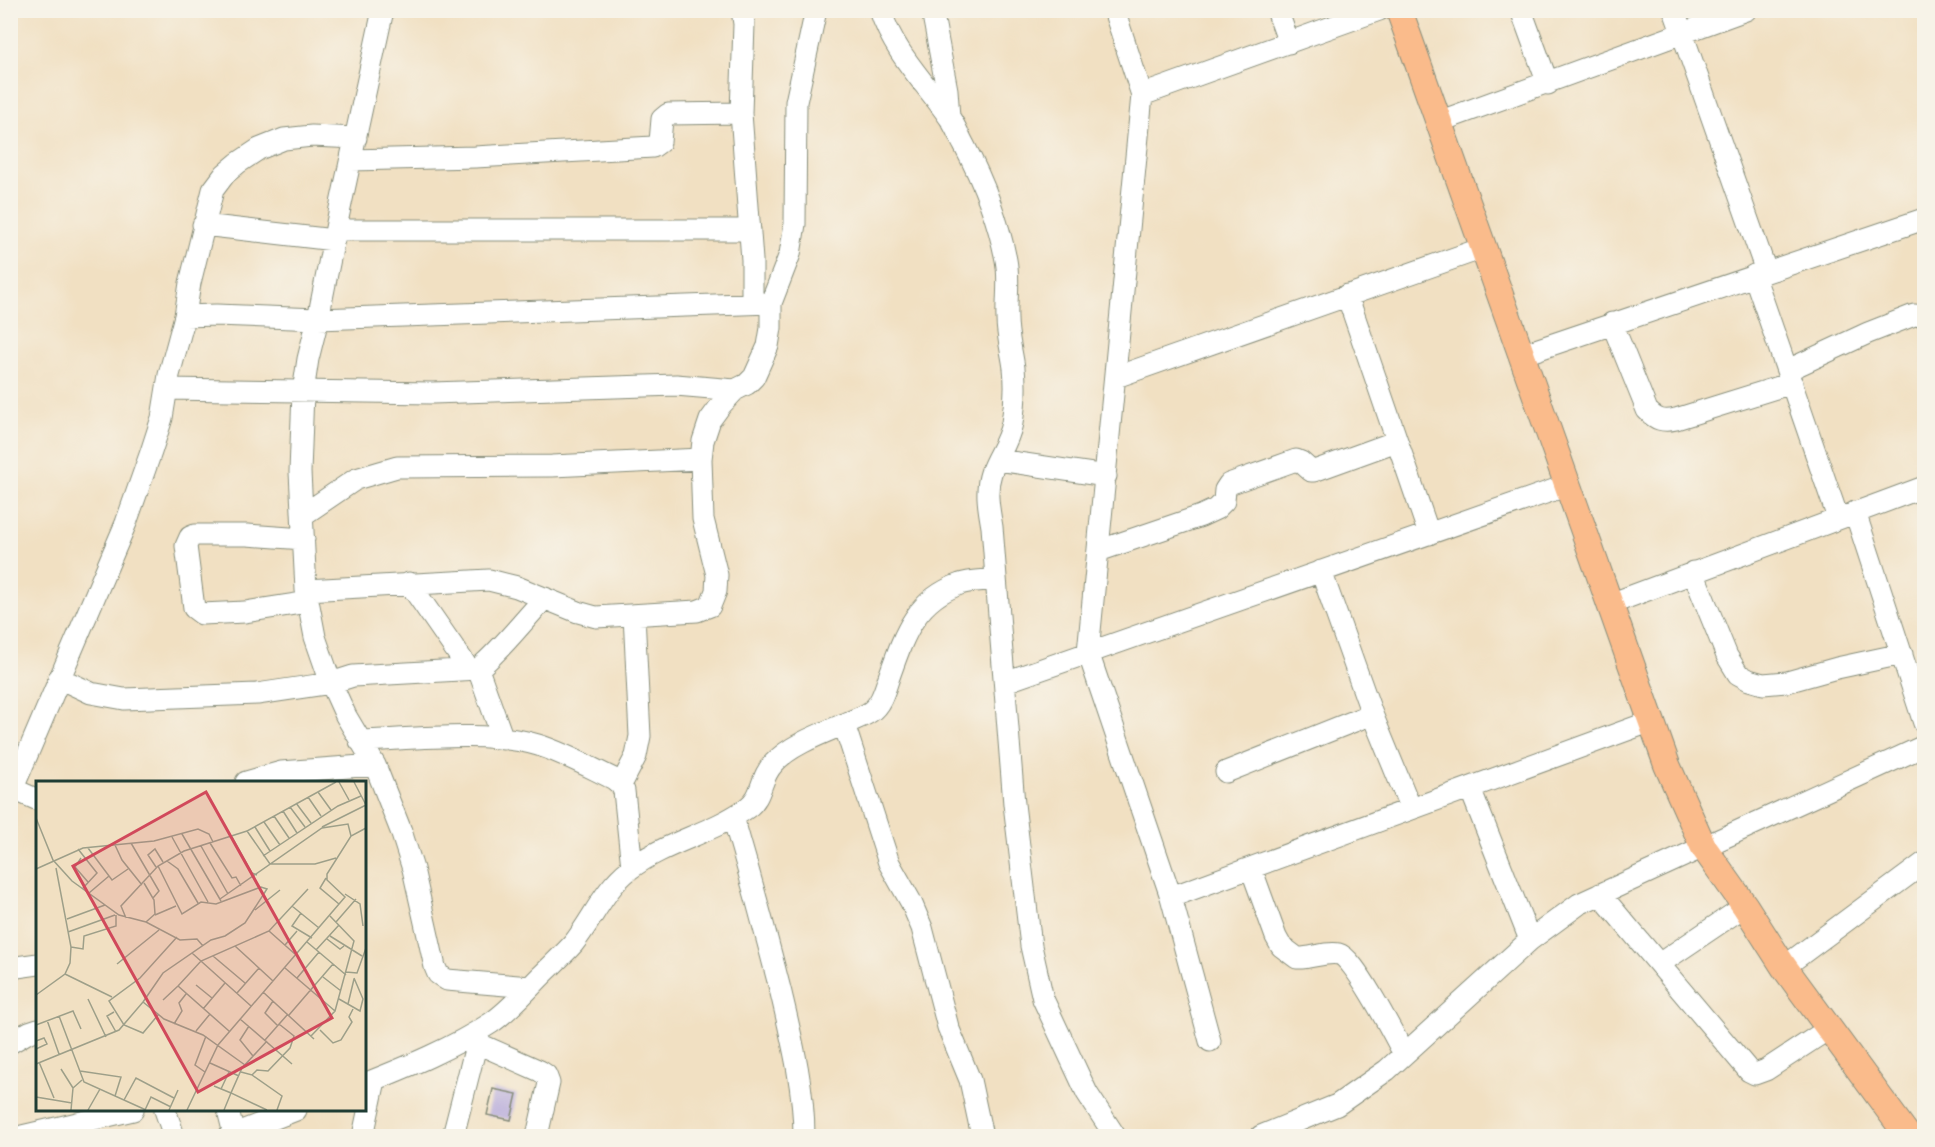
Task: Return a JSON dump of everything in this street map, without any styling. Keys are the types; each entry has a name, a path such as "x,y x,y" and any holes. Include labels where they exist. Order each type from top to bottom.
{"main road":[{"path":"1399,10 1667,765 1704,848 1784,967 1908,1137"}],"street":[{"path":"383,10 308,359 303,392 300,472 307,596 315,637 331,683 346,716 375,765 414,868 438,974 447,980 530,987"},
{"path":"304,538 247,535 195,535 190,537 186,546 194,608 202,614 245,612 307,596 410,583 489,580 517,587 596,617 697,611 710,606 716,591 717,575 703,519 701,459 703,441 710,420 735,390 747,384 754,377 768,346 771,328 761,303 750,230 741,113 744,24 742,10"},
{"path":"761,303 790,254 796,198 796,102 816,10"},
{"path":"880,10 884,23 898,49 949,117 978,173 998,227 1006,262 1008,298 1006,317 1014,370 1015,404 1006,445 991,472 988,490 1014,804 1031,946 1043,999 1087,1093 1115,1137"},
{"path":"932,10 947,90 949,117"},
{"path":"1114,10 1142,95 1088,652 1171,897 1210,1041"},
{"path":"1277,10 1289,43"},
{"path":"1142,95 1379,10"},
{"path":"1521,10 1548,84"},
{"path":"1674,10 1760,273 1790,376 1902,654 1924,723"},
{"path":"1438,122 1548,84 1746,10"},
{"path":"351,160 475,157 653,147 660,142 662,119 668,114 741,113"},
{"path":"36,799 12,792 126,523 162,418 178,335 185,316 202,225 213,190 225,174 238,163 259,149 284,139 312,136 356,138"},
{"path":"1521,355 1924,219"},
{"path":"202,225 335,235 750,230"},
{"path":"1116,376 1483,248"},
{"path":"1347,296 1429,534"},
{"path":"185,316 318,319 761,303"},
{"path":"1612,323 1647,410 1660,420 1676,419 1790,376 1868,333 1914,315 1924,316"},
{"path":"167,389 432,393 676,385 735,390"},
{"path":"1098,551 1202,516 1216,509 1224,501 1225,490 1229,484 1296,460 1314,471 1397,441"},
{"path":"303,515 356,479 397,467 552,466 701,459"},
{"path":"998,460 1106,476"},
{"path":"1005,682 1568,485"},
{"path":"1610,604 1924,487"},
{"path":"1321,571 1372,714 1410,809"},
{"path":"1693,572 1730,662 1738,674 1749,680 1763,684 1787,682 1902,654"},
{"path":"363,1137 370,1082 478,1036 573,944 615,882 632,867 661,849 733,817 757,800 764,776 774,762 814,738 871,712 879,703 906,632 917,613 933,597 962,583 996,579"},
{"path":"410,583 473,668 503,739"},
{"path":"59,678 91,693 124,699 240,695 331,683 352,676 473,668 499,652 526,617 545,598"},
{"path":"621,785 636,756 640,735 634,615"},
{"path":"1226,772 1372,714"},
{"path":"1171,897 1652,721"},
{"path":"844,724 889,863 911,902 922,928 948,1027 970,1080 982,1137"},
{"path":"360,741 477,737 503,739 537,745 614,778 621,785 632,867"},
{"path":"1261,1137 1291,1132 1337,1105 1387,1070 1530,940 1579,904 1924,746"},
{"path":"252,781 281,772 375,765"},
{"path":"1470,788 1530,940"},
{"path":"733,817 761,913 791,1036 804,1110 804,1137"},
{"path":"1251,868 1281,946 1297,958 1306,959 1335,953 1345,957 1366,987 1404,1054"},
{"path":"1784,967 1922,872"},
{"path":"1600,894 1744,1067 1755,1074 1767,1070 1830,1028"},
{"path":"1659,964 1745,906"},
{"path":"10,968 36,964"},
{"path":"10,1043 36,1030"},
{"path":"453,1137 478,1036"},
{"path":"478,1036 546,1075 549,1083 537,1137"},
{"path":"22,1137 128,1111"},
{"path":"165,1111 174,1137"},
{"path":"228,1111 231,1135 293,1111"}],"building":[{"path":"493,1089 517,1094 511,1120 487,1115"}]}
